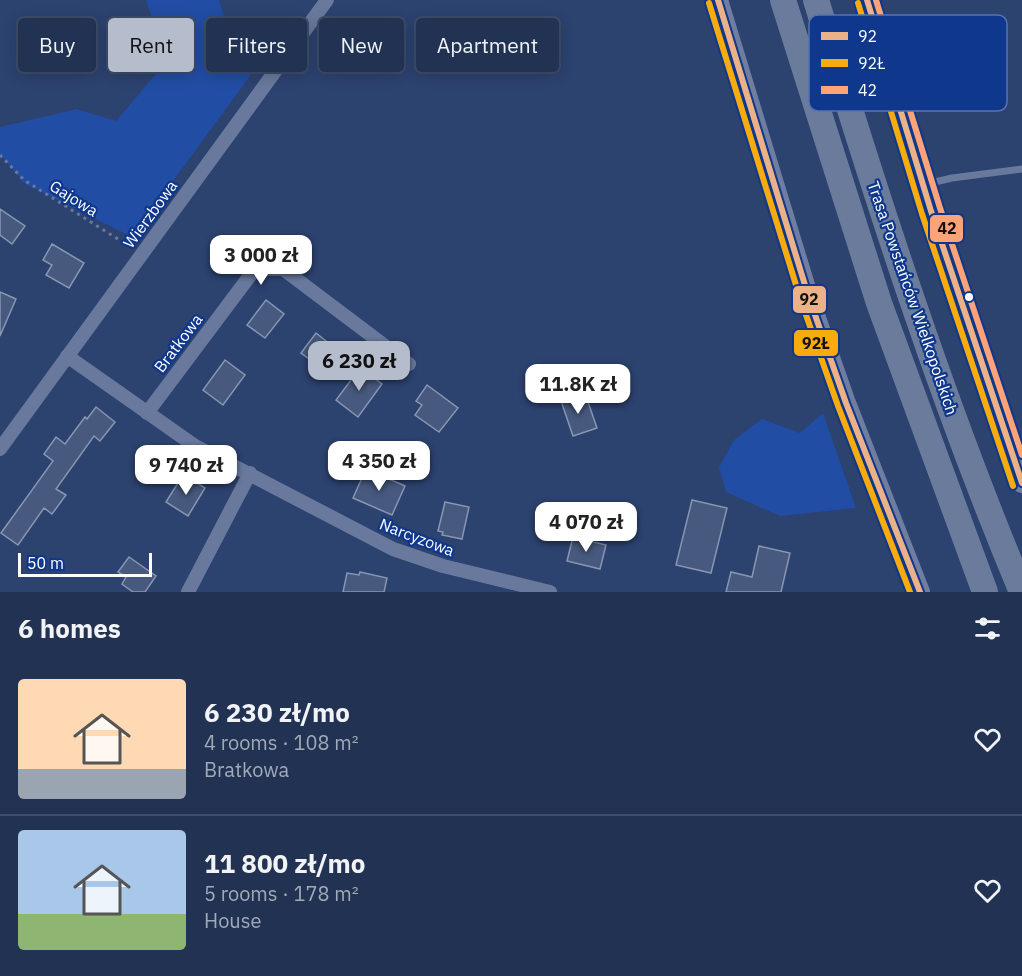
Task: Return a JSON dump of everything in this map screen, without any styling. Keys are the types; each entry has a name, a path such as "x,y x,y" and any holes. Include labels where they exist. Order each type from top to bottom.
{"highway":[{"name":"Trasa Powstańców Wielkopolskich","path":"783,0 809,82"},
{"name":"Trasa Powstańców Wielkopolskich","path":"816,0 821,15"},
{"name":"Trasa Powstańców Wielkopolskich","path":"818,111 879,303 985,592"},
{"name":"Trasa Powstańców Wielkopolskich","path":"850,111 922,329 1000,541 1022,592"}],"street":[{"name":"Wierzbowa","path":"0,449 327,0"},
{"path":"718,0 808,295 846,403 920,592"},
{"path":"867,0 872,15"},
{"path":"901,111 1022,483"},
{"name":"Bratkowa","path":"147,413 255,269 283,269 409,364"},
{"name":"Narcyzowa","path":"67,356 195,446 393,549 443,566 550,592"},
{"path":"188,592 250,473"}],"lane":[{"path":"923,185 952,178 1022,169"}],"path":[{"name":"Gajowa","path":"0,155 24,180 140,254"}],"shaded area":[{"path":"146,0 219,0 225,18 206,18 206,72 253,72 132,237 25,184 0,154 0,127 77,109 116,121 158,72 194,72 194,18 152,18"},
{"path":"823,413 856,508 780,516 726,492 719,467 734,440 762,419 800,433"}],"building":[{"path":"0,209 25,226 12,244 0,235"},
{"path":"52,244 84,263 69,288 46,275 52,265 43,260"},
{"path":"0,292 16,299 0,336"},
{"path":"266,300 284,314 265,338 247,325"},
{"path":"316,333 335,348 320,367 301,353"},
{"path":"225,360 245,375 223,405 203,390"},
{"path":"360,368 382,384 358,417 336,400"},
{"path":"427,385 458,408 439,432 415,415 422,405 416,401"},
{"path":"577,393 581,404 588,402 597,428 573,436 560,398"},
{"path":"96,407 115,422 100,441 94,436 56,489 66,495 52,514 44,508 18,545 1,533 53,461 44,454 56,437 65,444 85,417 87,419"},
{"path":"366,469 405,486 392,515 353,498"},
{"path":"188,477 205,488 188,516 166,502 181,478 186,481"},
{"path":"692,500 727,508 711,573 676,565"},
{"path":"445,502 469,507 462,539 442,535 443,532 438,531"},
{"path":"573,537 606,545 600,569 567,561"},
{"path":"759,546 790,553 781,592 726,592 731,572 752,577"},
{"path":"129,557 156,576 145,592 133,592 122,584 126,577 118,572"},
{"path":"360,572 387,578 384,592 343,592 347,573 359,575"}],"transit line":[{"name":"92","path":"718,0 808,295 846,403 920,592"},
{"name":"92","path":"867,0 872,15"},
{"name":"42","path":"876,0 881,15"},
{"name":"92Ł","path":"709,3 800,298 838,406 910,592"},
{"name":"92Ł","path":"858,3 862,15"},
{"name":"92Ł","path":"891,111 922,214 1013,486"},
{"name":"92","path":"901,111 931,211 1022,483"},
{"name":"42","path":"910,111 1022,455"}]}
